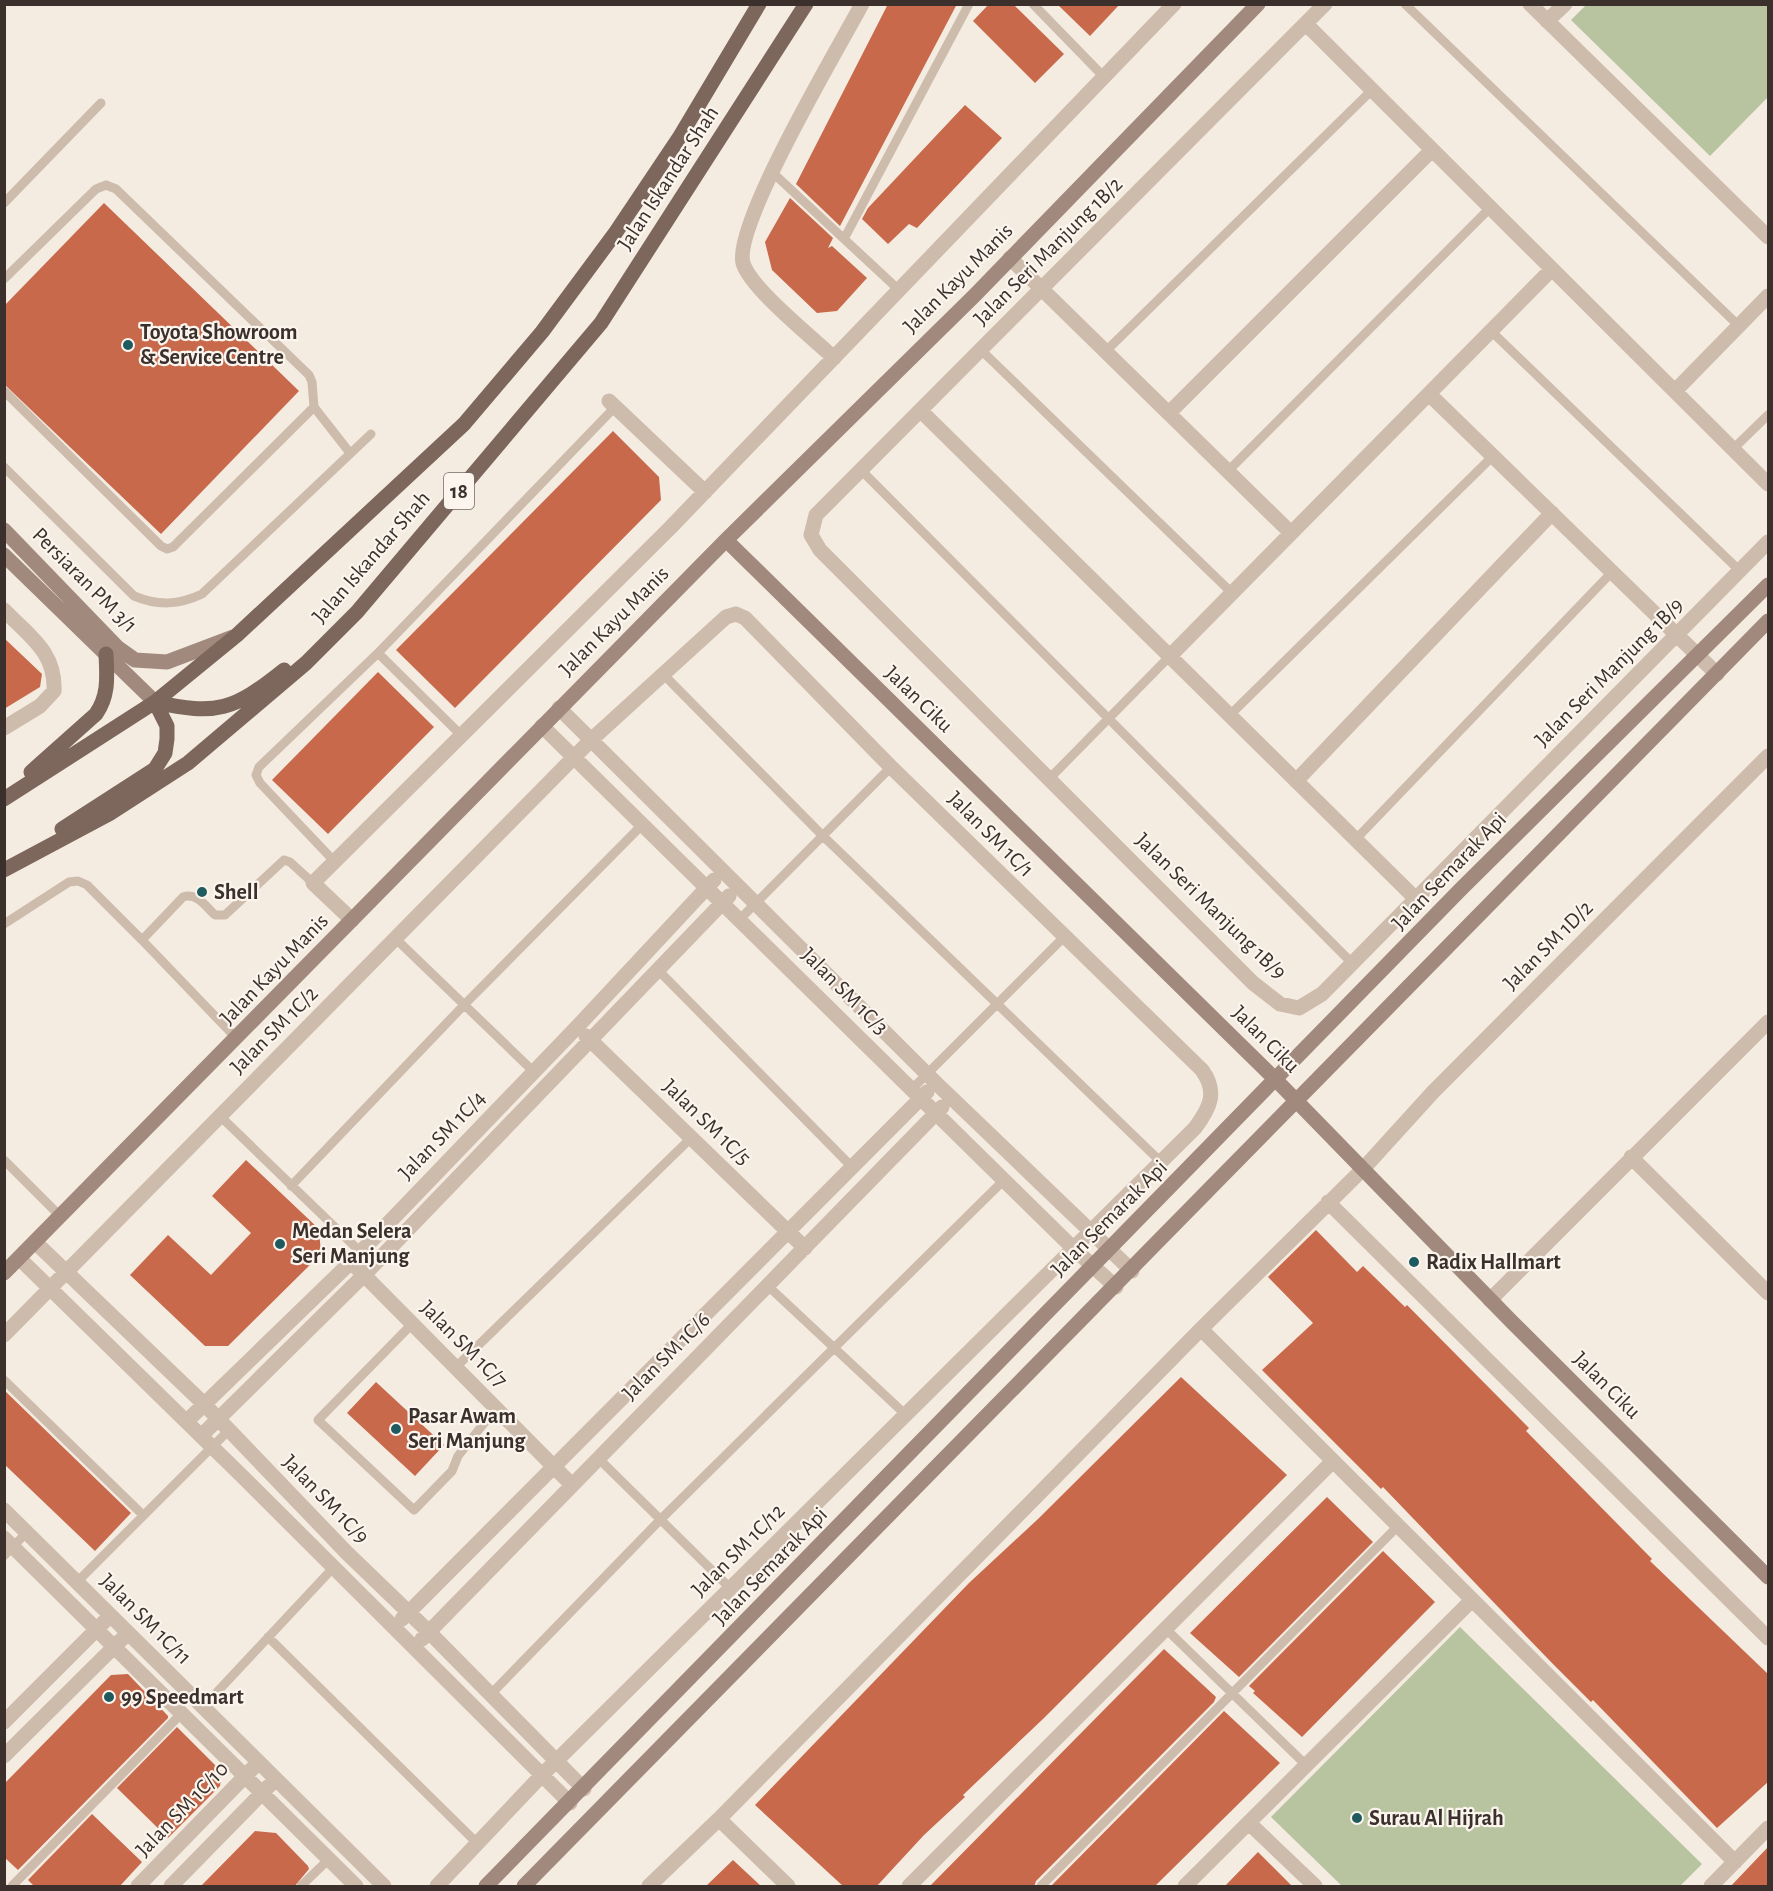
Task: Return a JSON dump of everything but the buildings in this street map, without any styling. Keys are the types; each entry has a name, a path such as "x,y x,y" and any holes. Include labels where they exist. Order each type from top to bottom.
{"main road":[{"name":"Jalan Iskandar Shah","path":"4,798 155,702 237,635 464,424 543,332 616,232 679,138 759,4"},
{"name":"Jalan Iskandar Shah","path":"4,868 109,814 189,763 306,663 357,612 601,323 806,4"},
{"path":"155,702 191,710 229,707 270,681 357,612"},
{"path":"4,798 96,714 104,702 108,681 106,654"},
{"path":"4,868 155,769 165,753 166,726 155,702"}],"street":[{"path":"834,358 752,282 743,263 743,245 748,227 772,172 862,4"},
{"name":"Jalan Seri Manjung 1B/2","path":"811,535 816,515 1325,4"},
{"path":"1530,4 1768,237"},
{"path":"1547,21 1565,4"},
{"name":"Jalan Kayu Manis","path":"4,1273 237,1039 559,708 1010,258 1257,5"},
{"path":"352,920 313,883 705,492 1104,77 1167,7"},
{"path":"1306,24 1768,484"},
{"path":"1169,413 1432,150"},
{"path":"1010,258 1291,533"},
{"path":"1170,656 1552,269"},
{"path":"1675,391 1768,296"},
{"path":"1429,394 1717,674"},
{"path":"612,404 705,492"},
{"path":"921,411 1416,899"},
{"path":"1296,781 1552,513"},
{"name":"Persiaran PM 3/1","path":"4,530 118,648 135,660 166,662 237,635"},
{"name":"Jalan Seri Manjung 1B/9","path":"811,535 820,550 1253,983 1280,1004 1299,1008 1322,994 1768,542"},
{"name":"Jalan Ciku","path":"726,540 1277,1081 1490,1300 1768,1577"},
{"name":"Persiaran PM 3/1","path":"4,555 155,702"},
{"name":"Jalan Semarak Api","path":"486,1887 1092,1266 1277,1081 1461,889 1768,585"},
{"name":"Jalan SM 1C/1","path":"575,758 591,740 726,617 736,614 745,618 891,767 1202,1070 1210,1081 1212,1096 1209,1110 1195,1128 1073,1248"},
{"path":"4,728 40,706 54,691 55,673 49,656 7,617"},
{"path":"524,1887 1768,621"},
{"name":"Jalan SM 1C/3","path":"559,708 931,1079 1132,1270"},
{"name":"Jalan SM 1C/3","path":"542,726 1073,1248 1116,1287"},
{"name":"Jalan SM 1D/2","path":"649,1887 719,1819 1201,1329 1363,1169 1433,1092 1768,756"},
{"name":"Jalan SM 1C/2","path":"4,1335 575,758"},
{"name":"Jalan SM 1C/4","path":"187,1421 356,1257 722,872"},
{"name":"Jalan SM 1C/4","path":"206,1441 224,1425 369,1270 737,887"},
{"path":"1490,1300 1768,1022"},
{"name":"Jalan SM 1C/5","path":"577,1027 805,1248"},
{"name":"Jalan SM 1C/6","path":"393,1627 853,1167 931,1079"},
{"name":"Jalan SM 1C/6","path":"413,1647 597,1457 768,1286 950,1097"},
{"path":"1631,1157 1768,1293"},
{"path":"1328,1202 1768,1638"},
{"name":"Jalan SM 1C/9","path":"35,1242 204,1404 346,1553 409,1612 584,1789"},
{"name":"Jalan SM 1C/12","path":"437,1887 542,1775 1073,1248"},
{"name":"Jalan SM 1C/7","path":"356,1257 412,1324 571,1484"},
{"name":"Jalan SM 1C/9","path":"19,1258 187,1421 570,1803"},
{"path":"1201,1329 1735,1862"},
{"path":"909,1887 1333,1461"},
{"name":"Jalan SM 1C/11","path":"4,1510 384,1887"},
{"name":"Jalan SM 1C/11","path":"8,1547 97,1629 356,1887"},
{"path":"1186,1886 1472,1600"},
{"path":"4,1722 110,1615"},
{"path":"4,1756 128,1633"},
{"name":"Jalan SM 1C/10","path":"138,1887 258,1763"},
{"name":"Jalan SM 1C/10","path":"171,1887 276,1780"},
{"path":"719,1819 788,1887"},
{"path":"1249,1823 1315,1887"},
{"path":"1711,1887 1768,1828"}],"lane":[{"path":"844,239 969,4"},
{"path":"1033,4 1104,77"},
{"path":"1405,4 1739,326"},
{"path":"1106,351 1371,90"},
{"path":"4,203 101,103"},
{"path":"772,172 899,290"},
{"path":"4,279 96,189 106,185 116,189 309,375 312,382 314,407 350,453"},
{"path":"1228,471 1490,207"},
{"path":"1491,331 1740,571"},
{"path":"981,350 1232,592"},
{"path":"4,391 161,546 167,549 173,547 314,407"},
{"path":"334,861 260,783 256,775 259,767 378,652 612,404"},
{"path":"1733,449 1768,415"},
{"path":"4,467 134,596 147,601 185,602 202,594 371,434"},
{"path":"1230,715 1493,456"},
{"path":"861,470 1352,963"},
{"path":"1356,839 1613,571"},
{"path":"378,652 462,736"},
{"path":"1050,779 1170,656"},
{"path":"663,674 823,836 1161,1162"},
{"path":"740,919 891,767"},
{"path":"291,1186 464,1005 643,824"},
{"path":"142,940 183,897 189,895 194,896 215,915 225,915 284,860 290,862 313,883"},
{"path":"4,924 69,882 78,880 87,885 237,1039"},
{"path":"931,1079 996,1005 1064,937"},
{"path":"396,939 534,1072"},
{"path":"658,970 853,1167"},
{"path":"220,1116 291,1186 356,1257"},
{"path":"456,1367 691,1138"},
{"path":"4,1160 61,1217"},
{"path":"491,1694 660,1520 836,1349 1004,1180"},
{"path":"768,1286 906,1415"},
{"path":"412,1324 318,1420 414,1510 452,1471 458,1456 496,1408"},
{"path":"4,1380 143,1515"},
{"path":"77,1582 143,1515 206,1441"},
{"path":"597,1457 731,1589"},
{"path":"1041,1887 1398,1526"},
{"path":"8,1547 27,1532"},
{"path":"203,1707 333,1568"},
{"path":"1166,1629 1306,1765"},
{"path":"268,1637 478,1844"},
{"path":"4,1877 13,1886 182,1713"},
{"path":"302,1887 329,1859"}],"green space":[{"path":"1586,5 1768,5 1768,97 1710,156 1571,20"},
{"path":"1460,1627 1702,1864 1680,1886 1342,1886 1271,1817"}],"place":[{"name":"Toyota Showroom & Service Centre","path":"128,345"},
{"name":"Shell","path":"202,892"},
{"name":"Medan Selera Seri Manjung","path":"280,1244"},
{"name":"Radix Hallmart","path":"1414,1262"},
{"name":"Pasar Awam Seri Manjung","path":"396,1429"},
{"name":"99 Speedmart","path":"109,1697"},
{"name":"Surau Al Hijrah","path":"1357,1818"}]}
